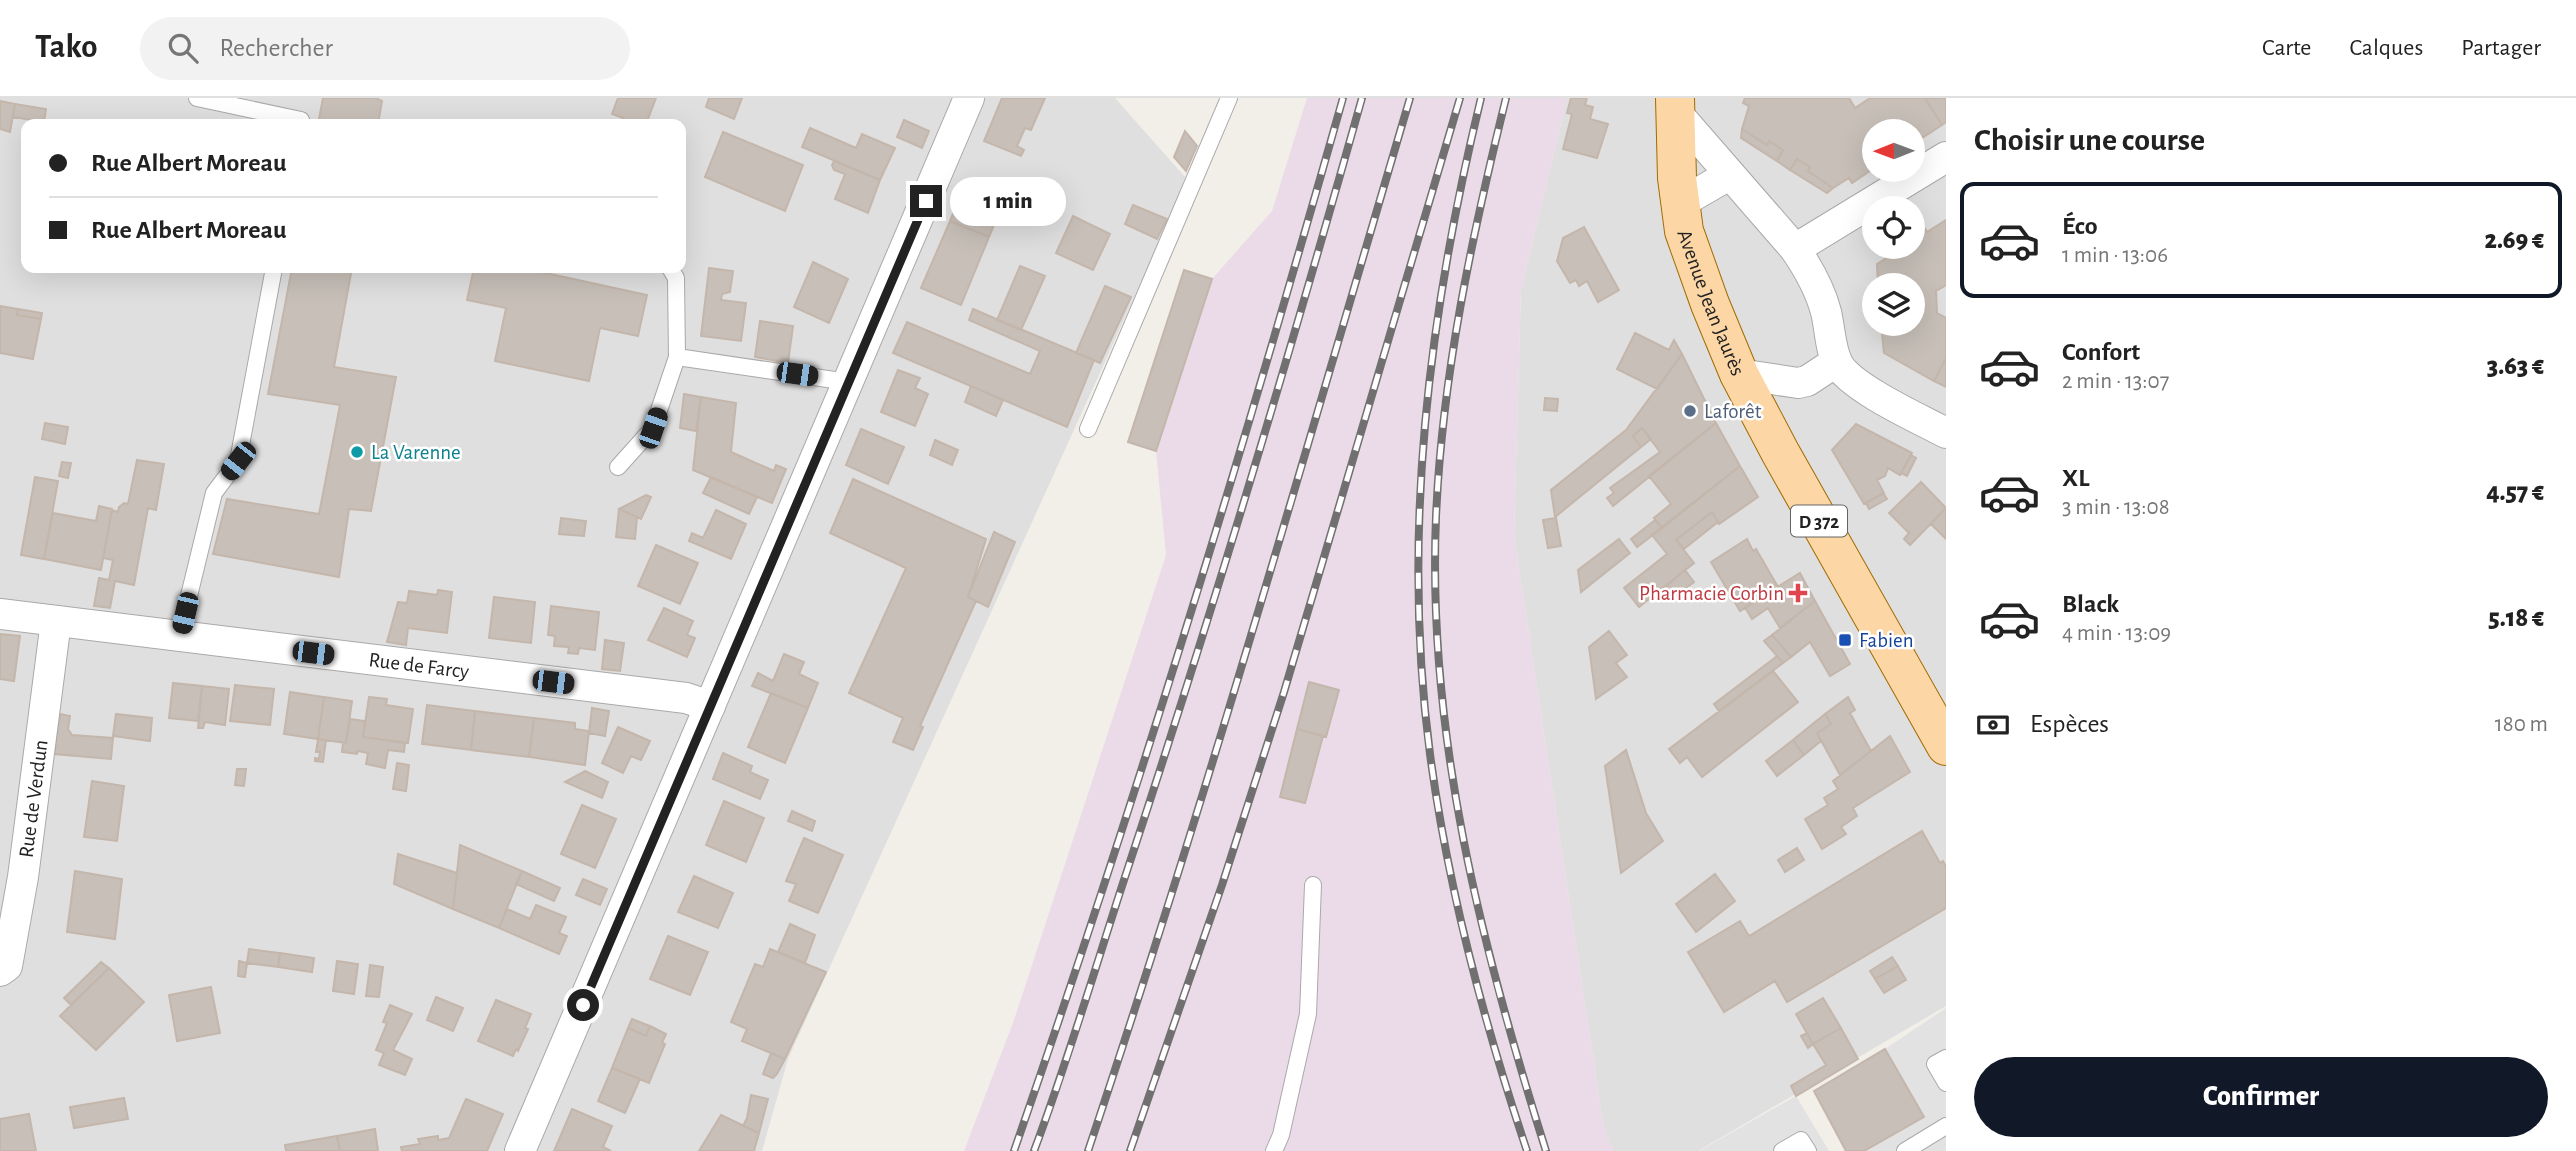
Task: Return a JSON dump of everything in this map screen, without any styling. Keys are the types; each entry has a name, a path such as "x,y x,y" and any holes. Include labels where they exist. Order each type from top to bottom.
{"main road":[{"name":"Avenue Jean Jaurès","path":"1675,104 1679,204 1684,231 1739,374 1946,746"}],"street":[{"path":"520,1151 969,98"},
{"path":"1675,104 1730,175 1795,249 1811,273 1825,309 1836,362 1844,373 1858,385 1946,433"},
{"path":"1795,249 1946,157"},
{"path":"1679,204 1730,175"},
{"path":"1739,374 1798,383 1807,381 1836,362"},
{"name":"Rue de Farcy","path":"0,614 686,698 710,706"},
{"name":"Rue de Verdun","path":"0,971 7,966 23,877 56,621"}],"lane":[{"path":"197,98 296,119"},
{"path":"1088,429 1229,98"},
{"path":"180,637 214,493 238,461 273,273"},
{"path":"618,467 653,428 677,357 676,278 673,273"},
{"path":"677,357 848,382"},
{"path":"1274,1151 1281,1135 1308,1014 1313,885"},
{"path":"1946,1058 1935,1064 1946,1083"},
{"path":"1905,1151 1946,1126"},
{"path":"1782,1151 1801,1140 1808,1151"}],"shaded area":[{"path":"0,98 1115,98 1185,177 1173,212 788,1059 762,1151 0,1151"},
{"path":"1307,98 1567,98 1521,290 1514,536 1603,1124 1613,1151 964,1151 1014,1020 1166,555 1156,451 1212,279 1272,211"},
{"path":"1567,98 1946,98 1946,1006 1698,1151 1613,1151 1603,1124 1514,536 1521,290"},
{"path":"1946,1008 1946,1151 1864,1151 1924,1117 1885,1049"},
{"path":"1796,1096 1829,1151 1699,1151"}],"building":[{"path":"323,98 376,98 382,101 379,119 319,119"},
{"path":"618,98 656,98 648,119 622,119 612,114"},
{"path":"709,98 742,98 734,119 706,107"},
{"path":"1002,98 1045,98 1031,130 1025,128 1017,146 1024,150 1021,156 984,141"},
{"path":"1571,98 1587,98 1585,105 1593,107 1590,119 1608,124 1597,158 1563,149 1572,114 1567,113"},
{"path":"1745,98 1849,98 1855,108 1870,98 1925,98 1942,125 1925,136 1925,119 1862,119 1862,176 1852,183 1849,178 1833,188 1808,171 1810,167 1797,159 1790,170 1777,161 1783,150 1769,141 1767,145 1742,129 1749,106 1743,103"},
{"path":"1925,98 1946,98 1946,122 1942,125"},
{"path":"0,101 15,104 10,132 0,129"},
{"path":"15,104 46,109 44,119 13,117"},
{"path":"904,120 929,131 922,148 897,137"},
{"path":"810,128 856,148 862,134 895,148 880,180 802,147"},
{"path":"1742,129 1767,145 1769,141 1783,150 1777,161 1741,138"},
{"path":"1185,131 1197,146 1186,171 1174,157"},
{"path":"723,132 803,165 785,211 705,177"},
{"path":"1797,159 1810,167 1808,171 1833,188 1827,193 1790,170"},
{"path":"834,161 880,180 868,213 835,199 845,174 834,170"},
{"path":"966,182 1005,199 989,237 950,221"},
{"path":"1133,205 1167,219 1157,239 1125,224"},
{"path":"1073,216 1110,234 1093,270 1056,253"},
{"path":"1946,220 1946,285 1936,291 1937,313 1946,318 1946,358 1934,381 1884,353 1882,336 1925,336 1925,273 1877,273 1877,264 1885,259 1925,259 1925,229 1927,232"},
{"path":"950,221 989,237 961,305 921,288"},
{"path":"1584,227 1619,290 1598,302 1587,281 1579,286 1576,280 1570,283 1557,261 1563,238"},
{"path":"813,262 848,279 829,323 794,307"},
{"path":"1020,266 1045,276 1021,330 997,320"},
{"path":"709,268 733,271 730,292 722,294 721,300 746,303 741,341 701,336"},
{"path":"1184,270 1212,279 1156,451 1128,442"},
{"name":"La Varenne","path":"291,273 351,273 334,367 396,377 371,511 349,509 339,577 213,554 227,499 319,514 340,405 268,394"},
{"path":"473,273 546,273 647,295 638,336 600,328 589,381 495,361 506,308 467,300"},
{"path":"1105,286 1131,297 1100,363 1076,353"},
{"path":"0,306 18,309 17,315 41,319 33,359 0,353"},
{"path":"18,309 42,313 41,319 17,315"},
{"path":"973,309 1094,360 1067,427 893,353 907,322 1030,374 1040,351 969,320"},
{"path":"760,321 793,326 788,363 755,357"},
{"path":"1635,333 1669,350 1674,340 1682,354 1657,389 1617,369"},
{"path":"1682,354 1716,423 1613,506 1607,498 1614,493 1610,488 1660,452 1642,428 1633,436 1641,447 1555,517 1551,490 1626,430"},
{"path":"1946,358 1946,387 1934,381"},
{"path":"898,370 920,378 915,388 928,394 915,426 881,412"},
{"path":"971,386 1003,400 996,416 965,402"},
{"path":"684,394 701,397 696,431 680,428"},
{"path":"701,397 736,403 731,452 774,471 776,465 786,469 772,503 693,470"},
{"path":"1545,398 1558,399 1557,411 1544,410"},
{"path":"45,423 68,427 65,444 42,439"},
{"path":"1716,423 1740,466 1662,528 1654,518 1671,504 1649,476"},
{"path":"1856,424 1912,453 1900,475 1888,468 1885,476 1877,480 1884,493 1864,504 1832,450"},
{"path":"1642,428 1651,439 1641,447 1633,436"},
{"path":"861,429 904,447 888,484 846,465"},
{"path":"935,440 958,450 952,465 930,455"},
{"path":"1911,455 1916,458 1907,476 1901,473"},
{"path":"137,460 164,464 156,510 148,508 134,585 115,581 110,608 94,606 99,578 109,580 113,560 103,558 112,510 118,512 124,503 128,504"},
{"path":"62,462 71,463 68,478 59,476"},
{"path":"1740,466 1758,497 1719,524 1712,512 1676,540 1694,563 1639,607 1624,588 1667,554 1652,535"},
{"path":"35,477 58,481 44,559 21,555"},
{"path":"711,477 757,497 749,514 703,493"},
{"path":"853,479 986,539 968,597 976,601 920,726 923,727 913,750 893,742 903,718 849,693 906,568 830,533"},
{"path":"1921,482 1946,508 1910,545 1904,539 1909,533 1889,513"},
{"path":"1883,493 1887,499 1869,509 1866,503"},
{"path":"646,495 651,497 641,519 619,509"},
{"path":"99,506 112,509 101,570 44,559 53,513 96,521"},
{"path":"1946,508 1946,539 1931,524"},
{"path":"619,509 637,517 635,539 616,537"},
{"path":"716,510 746,524 731,559 689,541 692,533 703,538"},
{"path":"1712,512 1718,522 1684,549 1676,540"},
{"path":"561,518 586,521 584,536 559,534"},
{"path":"1556,518 1561,546 1548,548 1543,520"},
{"path":"1655,520 1662,528 1637,547 1631,539"},
{"path":"994,532 1015,542 988,607 968,597"},
{"path":"1619,539 1630,553 1581,592 1578,570"},
{"path":"1747,539 1753,551 1756,549 1778,587 1740,611 1711,562"},
{"path":"656,545 698,563 680,604 638,586"},
{"path":"1685,570 1694,582 1673,598 1664,588"},
{"path":"1800,573 1815,601 1780,628 1768,608 1752,619 1745,607"},
{"path":"438,590 452,592 447,633 408,628 406,645 387,642 398,602 407,603 409,591 437,595"},
{"path":"494,597 535,602 531,643 489,638"},
{"path":"1815,601 1850,664 1830,676 1810,642 1791,657 1772,635"},
{"path":"551,606 599,612 595,650 579,648 578,654 568,653 569,647 554,646 555,636 548,635"},
{"path":"664,608 693,621 687,635 695,638 687,657 648,640"},
{"path":"1609,631 1627,655 1616,663 1627,677 1596,699 1589,647"},
{"path":"0,634 20,636 14,681 0,679"},
{"path":"1772,635 1791,657 1783,663 1764,641"},
{"path":"605,640 624,643 620,671 602,669"},
{"path":"784,654 804,662 799,674 818,683 808,708 752,686 758,673 773,681"},
{"path":"1777,656 1783,663 1719,711 1714,704"},
{"path":"1773,671 1798,702 1702,777 1687,757 1680,763 1669,749"},
{"path":"1309,682 1339,690 1326,737 1297,729"},
{"path":"173,683 202,686 198,721 169,718"},
{"path":"235,685 274,689 270,725 230,721"},
{"path":"202,686 229,689 225,725 205,722 203,728 198,728"},
{"path":"290,692 324,697 318,739 284,734"},
{"path":"771,693 808,708 785,763 748,747"},
{"path":"324,697 352,701 346,743 318,739"},
{"path":"369,697 387,699 386,705 413,709 408,743 363,737"},
{"path":"1848,697 1855,710 1850,713 1871,751 1840,775 1817,733 1831,724 1825,714"},
{"path":"427,705 475,711 471,750 422,744"},
{"path":"592,708 609,711 605,736 589,733"},
{"path":"475,711 534,718 529,757 471,750"},
{"path":"60,714 70,716 68,729 72,735 113,738 111,759 54,754"},
{"path":"116,714 152,718 150,741 113,736"},
{"path":"1825,714 1831,724 1817,733 1821,741 1804,755 1793,740"},
{"path":"534,718 575,723 575,729 589,731 585,765 529,757"},
{"path":"350,719 365,721 363,737 405,743 404,752 388,750 385,768 366,764 368,753 342,752"},
{"path":"618,727 650,741 641,760 631,756 623,773 602,763"},
{"path":"1297,729 1323,736 1305,803 1280,797"},
{"path":"1890,736 1910,772 1853,808 1857,816 1841,827 1846,834 1822,849 1805,819 1828,805 1824,798 1838,789 1833,781"},
{"path":"318,739 326,740 323,762 315,761 315,758 319,759 320,752 316,752"},
{"path":"1793,740 1804,755 1777,776 1766,761"},
{"path":"1626,750 1646,813 1663,841 1621,873 1605,766"},
{"path":"723,753 752,766 750,772 768,780 760,799 713,779"},
{"path":"397,763 409,765 406,791 393,789"},
{"path":"237,769 246,769 244,786 235,785"},
{"path":"585,771 608,782 602,798 565,782"},
{"path":"92,781 124,786 117,841 84,837"},
{"path":"724,801 764,818 746,862 706,845"},
{"path":"582,805 616,819 595,868 561,854"},
{"path":"792,811 815,821 812,831 788,821"},
{"path":"1922,831 1940,863 1943,861 1946,867 1946,908 1787,1002 1775,981 1724,1012 1688,952 1740,921 1749,936"},
{"path":"804,838 843,855 818,913 789,901 796,884 786,881"},
{"path":"460,845 522,871 499,928 453,909"},
{"path":"1797,848 1804,860 1785,872 1778,860"},
{"path":"398,854 457,873 453,909 394,884"},
{"path":"75,871 122,879 115,939 67,932"},
{"path":"522,871 560,888 554,901 516,884"},
{"path":"1715,874 1735,901 1696,932 1676,904"},
{"path":"694,876 733,893 718,928 678,912"},
{"path":"583,879 607,889 600,905 576,895"},
{"path":"536,905 566,917 559,933 567,936 559,954 499,928 507,909 530,919"},
{"path":"790,924 815,935 805,963 778,952"},
{"path":"668,936 708,952 690,995 650,979"},
{"path":"249,949 280,953 278,967 247,963"},
{"path":"770,949 826,972 785,1059 742,1041 747,1029 731,1022 755,964 763,967"},
{"path":"280,953 314,958 312,972 278,967"},
{"path":"1892,957 1898,966 1875,979 1870,971"},
{"path":"239,961 247,963 245,977 238,976"},
{"path":"337,961 358,964 354,994 333,991"},
{"path":"101,962 109,968 71,1005 64,998"},
{"path":"370,965 383,967 379,997 366,996"},
{"path":"1898,966 1906,980 1884,993 1875,979"},
{"path":"109,968 144,1002 96,1050 60,1016"},
{"path":"211,987 220,1033 177,1041 169,995"},
{"path":"436,997 463,1008 453,1031 427,1020"},
{"path":"1823,998 1841,1028 1813,1044 1796,1014"},
{"path":"496,1000 531,1014 525,1028 528,1029 513,1056 478,1041"},
{"path":"390,1005 412,1014 393,1050 412,1059 405,1075 379,1065 384,1053 376,1050 387,1023 383,1022"},
{"path":"632,1019 650,1026 646,1036 628,1028"},
{"path":"650,1026 666,1034 662,1043 665,1044 649,1083 612,1068 628,1028 646,1036"},
{"path":"1841,1028 1858,1059 1796,1096 1791,1086 1826,1065 1813,1044"},
{"path":"1807,1033 1813,1044 1808,1048 1801,1036"},
{"path":"1885,1049 1924,1117 1864,1151 1846,1151 1814,1091"},
{"path":"771,1053 785,1059 773,1078 763,1074"},
{"path":"612,1068 640,1079 625,1113 598,1101"},
{"path":"751,1095 768,1099 759,1133 743,1126"},
{"path":"124,1098 128,1119 74,1128 70,1107"},
{"path":"466,1099 503,1114 487,1151 402,1151 401,1147 420,1144 418,1139 438,1136 438,1140 449,1138"},
{"path":"572,1109 612,1126 603,1147 611,1151 554,1151"},
{"path":"29,1114 36,1151 0,1151 0,1119"},
{"path":"721,1115 759,1133 754,1151 699,1151"},
{"path":"375,1129 378,1151 340,1151 337,1136"},
{"path":"337,1136 340,1151 286,1151 285,1145"}],"railway":[{"path":"1014,1151 1145,759 1266,363 1343,98"},
{"path":"1034,1151 1058,1085 1217,590 1362,98"},
{"path":"1088,1151 1214,758 1410,98"},
{"path":"1130,1151 1222,885 1284,692 1460,98"},
{"path":"1481,98 1447,260 1434,342 1425,424 1418,589 1430,754 1447,855 1482,1005 1527,1151"},
{"path":"1506,98 1470,254 1452,358 1439,464 1435,598 1440,679 1463,838 1500,996 1546,1151"}],"place":[{"name":"Laforêt","path":"1690,411"},
{"name":"La Varenne","path":"357,452"},
{"name":"Pharmacie Corbin","path":"1798,593"},
{"name":"Fabien","path":"1845,640"}],"route":[{"path":"583,1005 926,201"}]}
